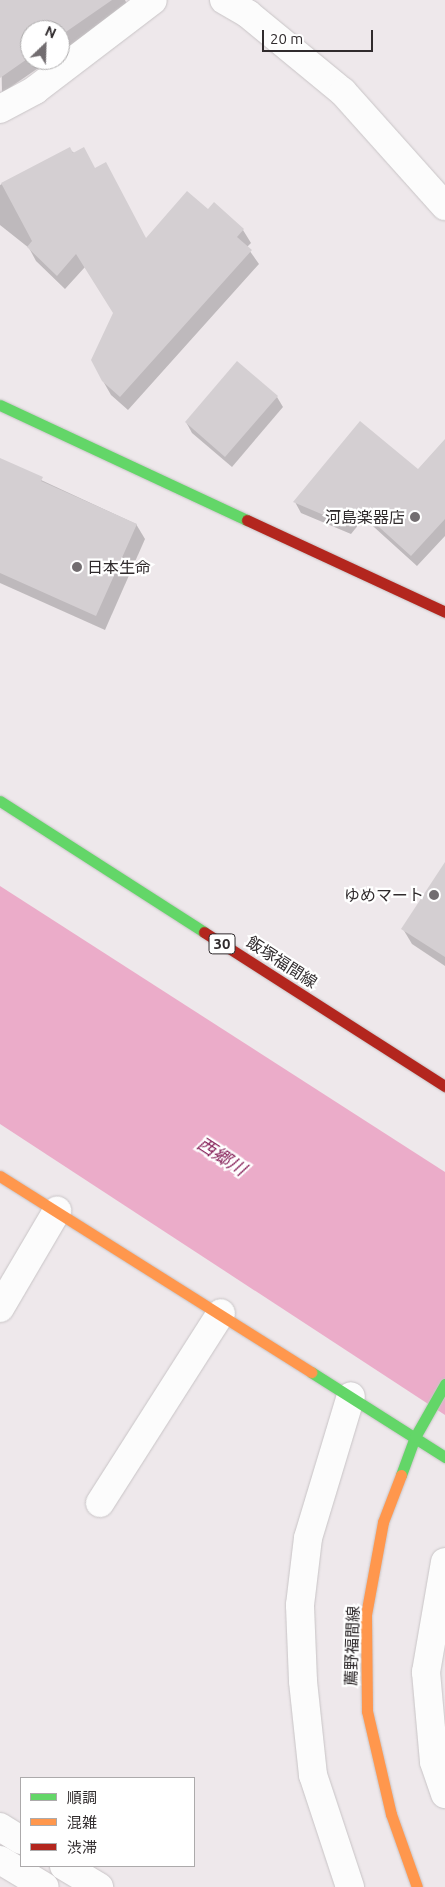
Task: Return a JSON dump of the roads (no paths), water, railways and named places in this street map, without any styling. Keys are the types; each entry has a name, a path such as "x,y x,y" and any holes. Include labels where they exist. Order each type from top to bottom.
{"main road":[{"path":"0,404 445,612"},
{"name":"飯塚福間線","path":"0,801 445,1086"},
{"path":"0,1176 220,1313 445,1457"},
{"name":"薦野福間線","path":"417,1887 391,1814 367,1711 366,1625 383,1522 415,1437 430,1407 445,1384"}],"street":[{"path":"0,109 35,90 153,0"},
{"path":"224,0 248,14 343,92 445,206"},
{"path":"0,1308 57,1211"},
{"path":"100,1503 220,1313"},
{"path":"350,1887 313,1775 303,1680 300,1605 308,1538 351,1396"},
{"path":"445,1562 426,1672 434,1762 445,1794"},
{"path":"0,1827 20,1839"},
{"path":"0,1860 45,1887"},
{"path":"66,1867 99,1887"}],"water":[{"name":"西郷川","path":"0,886 445,1172 445,1415 0,1124"}],"place":[{"name":"河島楽器店","path":"415,517"},
{"name":"日本生命","path":"77,567"},
{"name":"ゆめマート","path":"434,895"}]}
